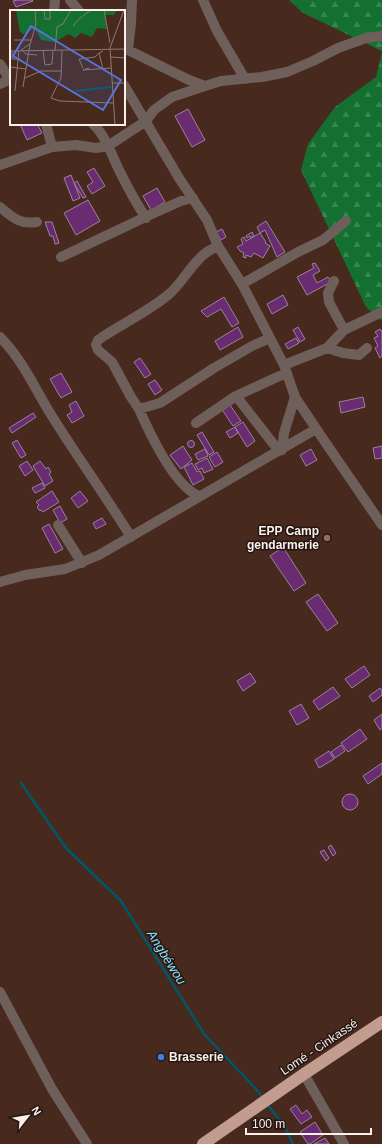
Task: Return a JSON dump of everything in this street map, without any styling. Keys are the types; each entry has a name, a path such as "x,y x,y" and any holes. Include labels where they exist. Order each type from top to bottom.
{"highway":[{"name":"Lomé - Cinkassé","path":"203,1144 382,1022"}],"street":[{"path":"54,10 55,0"},
{"path":"70,0 77,10"},
{"path":"132,0 132,23 126,49 189,80 205,86"},
{"path":"203,0 217,31 245,79"},
{"path":"0,164 52,147 76,145 96,148 108,146 146,121 154,110 172,98 221,81 245,79 287,72 338,48 366,38 382,36"},
{"path":"0,64 10,79 0,84"},
{"path":"125,87 179,178 208,220 218,246 242,284 270,338 285,369 295,397 382,525"},
{"path":"47,125 52,147"},
{"path":"94,125 108,146 135,201 146,218"},
{"path":"61,257 181,201 193,198"},
{"path":"0,207 15,219 30,223 37,222"},
{"path":"242,284 298,252 323,240 346,221"},
{"path":"199,496 192,494 184,487 165,460 139,409 112,362 98,350 96,345 98,340 102,337 137,317 176,288 190,268 206,252 218,246"},
{"path":"334,281 328,293 329,302 344,330"},
{"path":"196,423 236,396 326,348 344,330 382,312"},
{"path":"0,337 10,347 25,369 54,420 131,536"},
{"path":"139,409 160,403 214,368 252,346 270,338"},
{"path":"326,348 343,353 359,354 367,348"},
{"path":"236,396 281,451"},
{"path":"281,451 284,432 295,397"},
{"path":"0,582 25,575 65,569 107,551 199,496 281,451 316,429"},
{"path":"58,525 82,563"},
{"path":"0,992 52,1089 87,1144"},
{"path":"304,1074 344,1144"}],"green space":[{"path":"289,0 382,0 382,51 303,13"},
{"path":"382,53 382,321 366,307 301,170 308,144 335,107 376,77"}],"building":[{"path":"13,1 33,1 16,7"},
{"path":"188,109 205,140 192,147 175,116"},
{"path":"20,125 38,125 42,133 27,140"},
{"path":"94,168 105,186 92,194 87,186 93,182 87,172"},
{"path":"71,175 80,198 73,201 64,178"},
{"path":"77,181 86,197 83,198 74,183"},
{"path":"157,188 165,202 151,210 143,196"},
{"path":"88,200 100,221 76,235 64,213"},
{"path":"266,221 285,252 277,257 265,230 260,233 257,227"},
{"path":"45,222 52,222 59,243 55,244 53,236 50,236"},
{"path":"222,229 226,237 221,240 216,232"},
{"path":"252,232 254,236 247,238 246,236"},
{"path":"260,233 266,242 265,243 270,246 263,258 254,253 251,257 246,255 246,258 243,257 244,253 237,247 243,244 241,239 244,237 246,241"},
{"path":"315,263 320,271 313,275 317,283 328,277 331,282 307,295 297,277 314,268 312,264"},
{"path":"283,295 288,305 272,314 267,304"},
{"path":"224,297 239,323 232,327 221,309 207,317 201,311"},
{"path":"238,327 243,337 220,350 215,341"},
{"path":"298,327 305,339 300,342 293,330"},
{"path":"380,329 382,332 382,356 380,358 375,348 378,346 374,338 378,336 375,332"},
{"path":"296,338 299,343 288,349 285,344"},
{"path":"140,358 151,374 145,378 134,362"},
{"path":"61,373 72,392 61,398 50,379"},
{"path":"155,380 162,390 155,395 148,384"},
{"path":"363,397 365,407 341,413 339,402"},
{"path":"76,401 84,416 72,423 67,415 72,412 69,405"},
{"path":"228,402 241,421 233,426 221,408"},
{"path":"33,413 36,417 12,433 9,428"},
{"path":"243,422 255,441 247,447 235,427"},
{"path":"235,427 238,433 230,438 226,432"},
{"path":"202,432 214,452 209,455 197,435"},
{"path":"17,440 26,455 21,458 12,443"},
{"path":"191,441 194,444 191,447 188,444"},
{"path":"183,446 192,460 181,469 170,455"},
{"path":"382,446 382,458 375,459 373,448"},
{"path":"205,449 208,456 198,460 195,454"},
{"path":"311,449 317,460 306,466 300,455"},
{"path":"217,452 223,462 215,467 209,457"},
{"path":"207,458 213,469 204,473 202,468 198,470 195,464"},
{"path":"27,461 33,470 25,476 19,466"},
{"path":"40,461 46,469 48,467 51,472 49,474 53,481 45,486 33,466"},
{"path":"192,463 197,472 200,471 204,479 193,485 184,467"},
{"path":"42,483 45,488 35,493 32,488"},
{"path":"52,491 59,502 43,512 41,510 40,511 37,507 39,505 36,502"},
{"path":"80,491 88,501 78,508 71,498"},
{"path":"60,506 67,519 60,523 53,510"},
{"path":"102,518 106,524 96,529 93,523"},
{"path":"49,524 63,549 55,553 42,528"},
{"path":"283,547 306,583 294,591 270,556"},
{"path":"318,594 338,623 327,631 306,602"},
{"path":"364,666 370,675 352,688 345,679"},
{"path":"250,673 256,682 243,691 237,681"},
{"path":"333,687 340,696 319,710 313,701"},
{"path":"380,688 382,695 373,702 369,696"},
{"path":"301,704 309,718 297,725 289,711"},
{"path":"382,714 382,728 380,730 374,720"},
{"path":"360,729 367,739 348,752 341,743"},
{"path":"341,745 345,751 335,758 331,752"},
{"path":"329,751 334,759 319,768 315,760"},
{"path":"382,763 382,774 368,784 363,776"},
{"path":"347,794 353,794 358,799 356,808 353,810 347,810 342,805 342,799"},
{"path":"331,845 336,853 333,856 328,847"},
{"path":"324,850 329,858 326,861 320,852"},
{"path":"296,1105 302,1114 307,1110 312,1117 301,1124 290,1109"},
{"path":"315,1122 323,1135 308,1144 300,1132"},
{"path":"325,1138 329,1144 314,1144"}],"waterway":[{"name":"Angbéwou","path":"21,783 66,848 121,901 204,1034 263,1098"},
{"name":"Angbéwou","path":"267,1104 285,1127 293,1144"}],"place":[{"name":"EPP Camp gendarmerie","path":"327,538"},
{"name":"Brasserie","path":"161,1057"}]}
